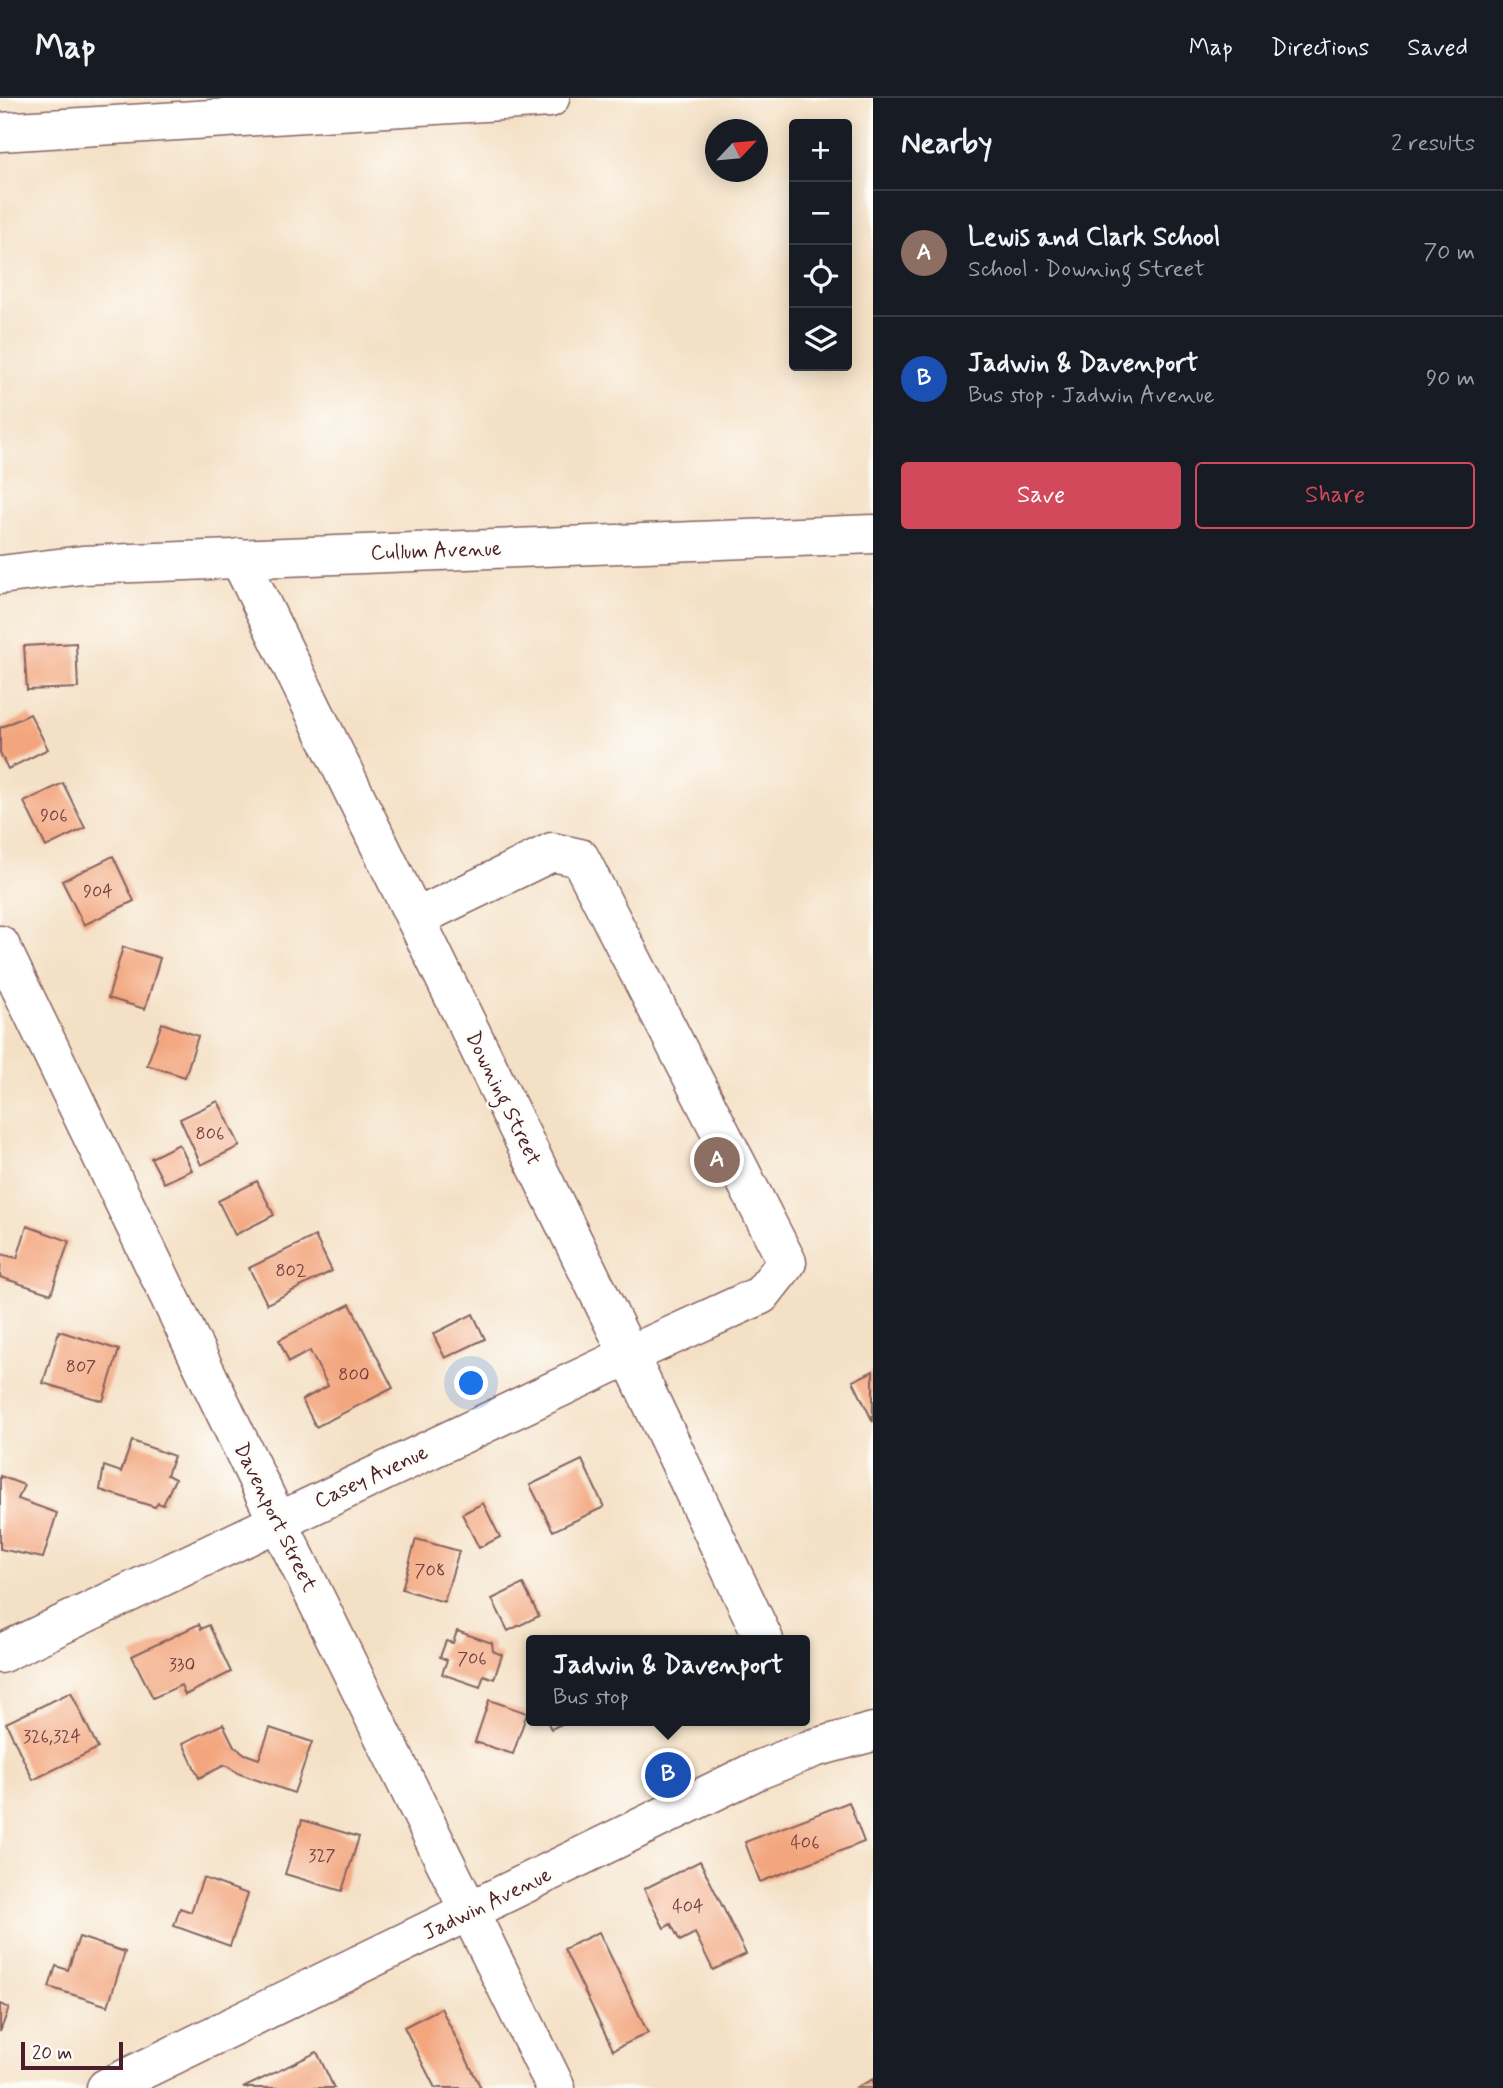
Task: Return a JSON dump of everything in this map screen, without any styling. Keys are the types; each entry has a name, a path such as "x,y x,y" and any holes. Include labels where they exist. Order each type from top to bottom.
{"street":[{"path":"0,132 550,98"},
{"name":"Cullum Avenue","path":"0,575 82,565 873,534"},
{"name":"Downing Street","path":"239,558 629,1354 762,1635"},
{"name":"Casey Avenue","path":"0,1654 277,1520 629,1354 761,1295 787,1262 580,858 552,852 416,918"},
{"name":"Davenport Street","path":"0,945 15,1014 277,1520 556,2088"},
{"name":"Jadwin Avenue","path":"106,2088 756,1771 808,1734 873,1732"}],"building":[{"path":"76,643 78,688 27,690 24,646"},
{"path":"30,714 48,749 8,769 0,753 0,728"},
{"path":"63,783 85,828 46,847 24,802"},
{"path":"113,856 134,901 84,925 62,881"},
{"path":"123,947 160,958 145,1009 108,998"},
{"path":"162,1023 198,1036 185,1077 147,1065"},
{"path":"218,1101 240,1146 201,1165 180,1119"},
{"path":"179,1144 192,1170 164,1183 151,1158"},
{"path":"257,1181 274,1215 235,1235 218,1201"},
{"path":"27,1226 69,1241 51,1294 0,1277 1,1254 17,1258"},
{"path":"315,1236 332,1271 267,1304 249,1268"},
{"path":"350,1304 393,1388 316,1427 302,1400 328,1386 310,1351 289,1362 279,1340"},
{"path":"473,1314 485,1339 445,1358 433,1334"},
{"path":"59,1331 119,1350 103,1401 43,1383"},
{"path":"873,1371 873,1422 853,1381"},
{"path":"132,1441 174,1456 167,1475 175,1479 163,1505 158,1503 155,1507 100,1490 104,1466 121,1472"},
{"path":"582,1460 604,1507 553,1531 530,1485"},
{"path":"0,1476 24,1485 18,1499 57,1513 43,1558 0,1549"},
{"path":"483,1503 500,1537 479,1548 462,1514"},
{"path":"416,1539 459,1551 444,1602 402,1589"},
{"path":"523,1584 539,1616 508,1631 492,1599"},
{"path":"199,1624 201,1629 209,1625 231,1672 185,1695 181,1685 153,1698 132,1656"},
{"path":"457,1631 492,1643 493,1651 502,1655 494,1679 484,1675 480,1687 442,1674 447,1660 440,1657 446,1641 453,1643"},
{"path":"71,1692 98,1748 33,1780 6,1723"},
{"path":"489,1700 526,1713 513,1754 475,1742"},
{"path":"223,1724 234,1746 259,1759 270,1728 312,1742 294,1793 240,1774 225,1765 199,1778 183,1743"},
{"path":"849,1802 864,1842 760,1882 745,1842"},
{"path":"302,1820 359,1837 342,1891 285,1874"},
{"path":"700,1861 746,1954 713,1970 695,1933 680,1941 671,1924 664,1928 644,1889"},
{"path":"203,1878 248,1894 230,1946 174,1926 180,1908 191,1912"},
{"path":"599,1932 648,2033 613,2050 564,1949"},
{"path":"79,1937 125,1952 108,2006 49,1987 56,1966 68,1970"},
{"path":"0,2004 9,2008 0,2032"},
{"path":"441,2008 481,2088 435,2088 404,2027"},
{"path":"317,2052 334,2088 243,2088"},
{"path":"873,2079 873,2088 855,2088"}],"place":[{"name":"Lewis and Clark School","path":"717,1160"},
{"name":"Jadwin & Davenport","path":"668,1775"}]}
